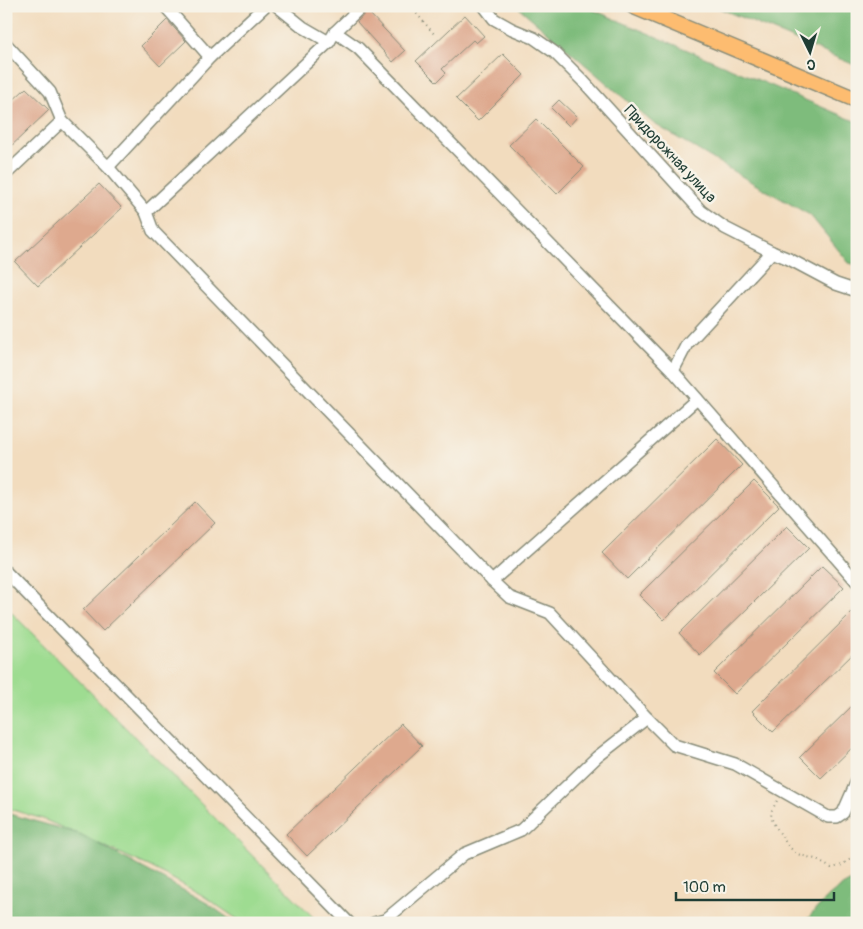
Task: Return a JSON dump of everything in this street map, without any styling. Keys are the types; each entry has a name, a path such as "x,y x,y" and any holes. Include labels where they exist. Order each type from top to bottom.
{"main road":[{"path":"633,6 857,100"}],"street":[{"path":"164,6 210,57"},
{"path":"108,167 210,57 265,6"},
{"path":"276,6 303,27 329,42"},
{"path":"146,212 329,42 335,32 362,6"},
{"name":"Придорожная улица","path":"484,6 494,19 534,38 554,52 583,81 701,211 724,228 836,284 857,290"},
{"path":"335,32 358,48 673,371 857,582"},
{"path":"6,44 50,92 62,121 108,167 146,212 153,231 509,597 550,613 674,745 735,764 828,817 837,817 844,813 857,781"},
{"path":"6,174 62,121"},
{"path":"673,371 688,344 772,252"},
{"path":"492,580 697,399"},
{"path":"6,572 349,923"},
{"path":"374,923 385,920 464,854 521,830 597,757 647,718"}],"path":[{"path":"410,6 435,35"},
{"path":"777,788 777,800 771,816 788,846 798,854 815,859 831,868 840,866 857,855"}],"green space":[{"path":"517,6 584,6 857,122 857,265 849,263 810,215 653,123"},
{"path":"714,6 857,6 857,66"},
{"path":"6,607 319,923 243,923 202,895 151,867 43,819 6,808"},
{"path":"6,813 80,834 207,903 235,923 6,923"},
{"path":"857,879 857,923 804,923 822,903 842,886"}],"building":[{"path":"367,11 405,51 393,62 357,22"},
{"path":"465,15 484,36 476,43 473,40 442,69 446,73 437,82 416,61"},
{"path":"167,20 186,41 160,66 141,46"},
{"path":"503,54 524,75 478,121 456,99"},
{"path":"26,88 49,110 6,151 6,107"},
{"path":"559,100 577,117 569,126 551,108"},
{"path":"536,119 584,167 557,194 509,145"},
{"path":"99,184 122,208 38,286 15,262"},
{"path":"717,439 742,465 627,579 602,553"},
{"path":"754,481 779,506 664,620 639,595"},
{"path":"195,502 215,523 103,631 83,610"},
{"path":"787,526 809,548 700,655 679,633"},
{"path":"822,566 844,587 735,694 714,673"},
{"path":"857,607 857,650 773,732 752,711"},
{"path":"857,701 857,743 821,778 800,757"},
{"path":"401,724 422,746 307,856 286,834"}]}
